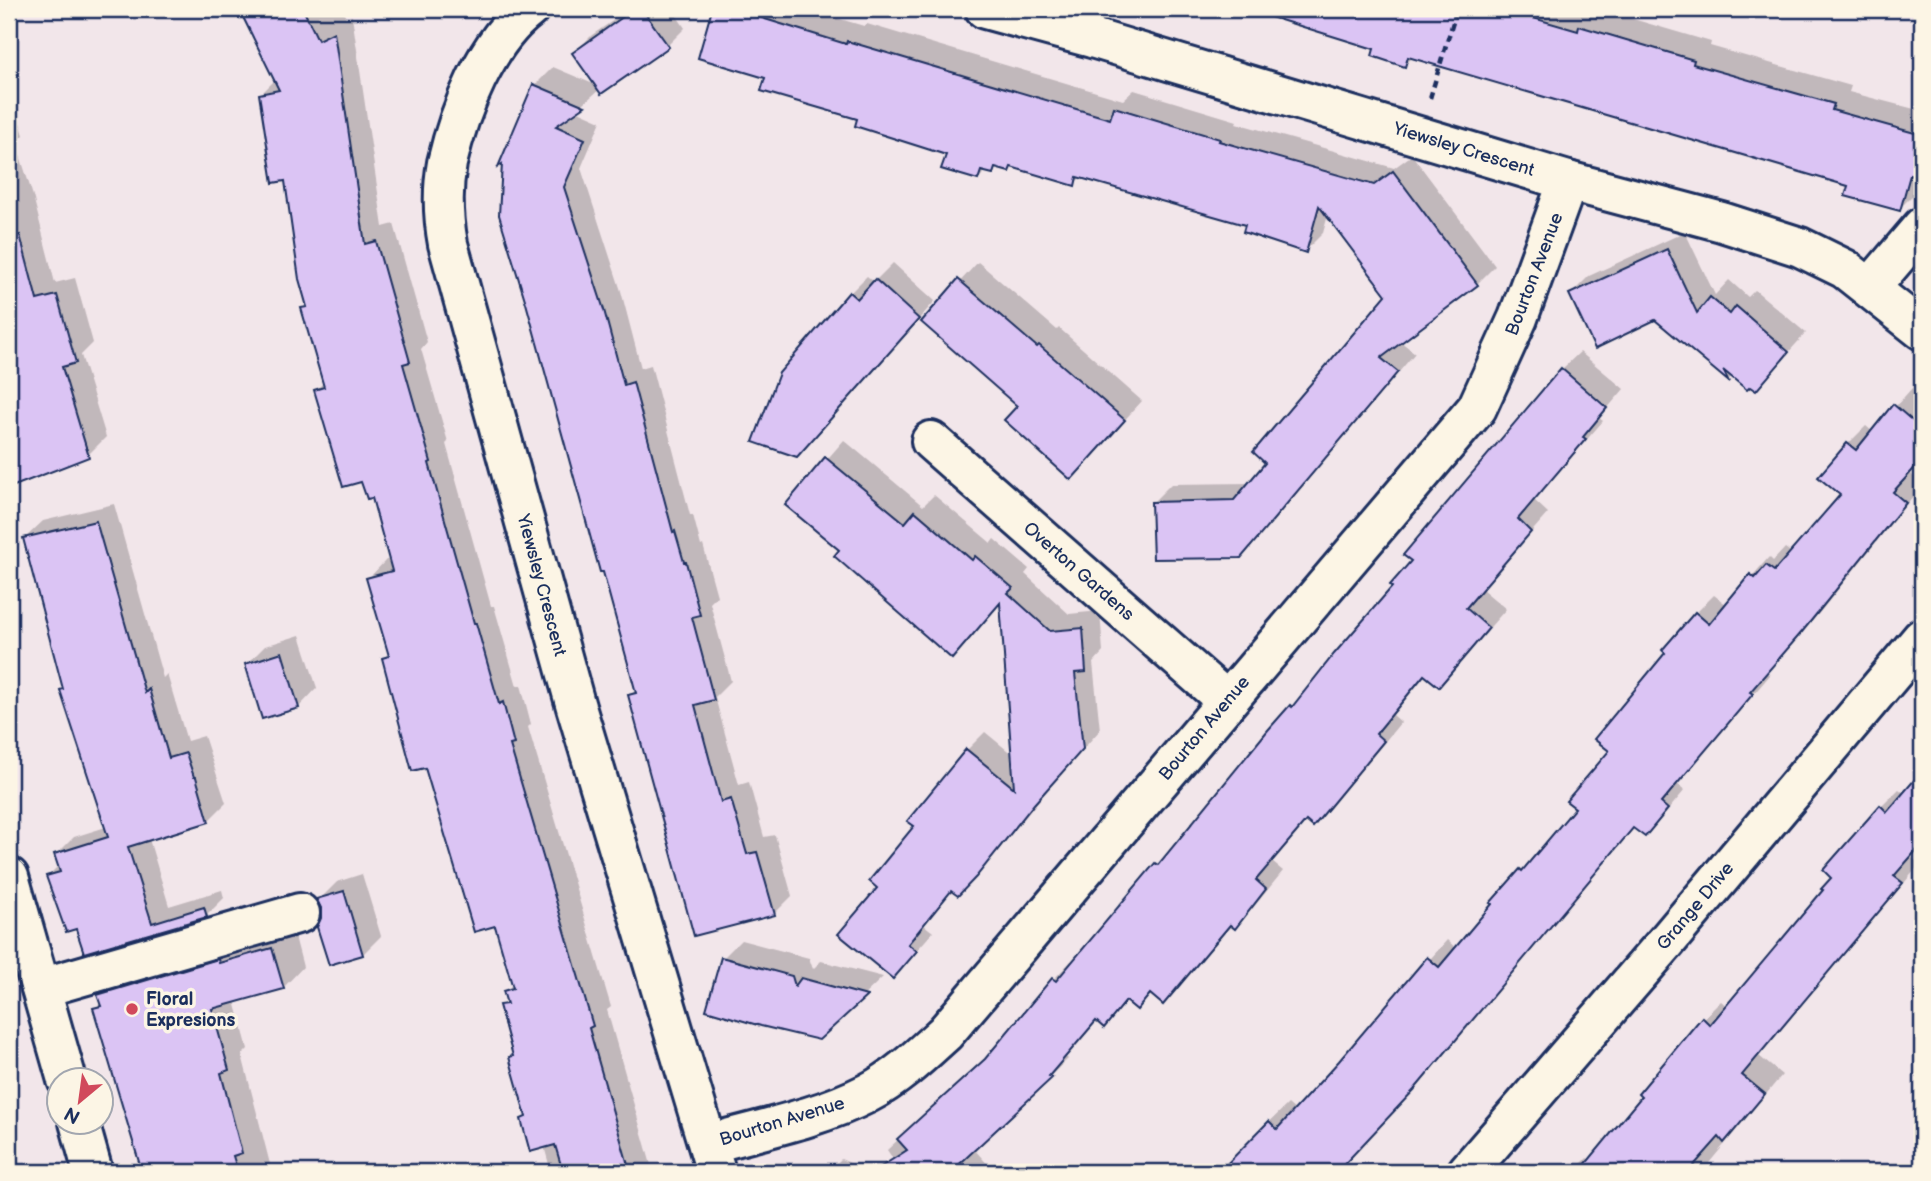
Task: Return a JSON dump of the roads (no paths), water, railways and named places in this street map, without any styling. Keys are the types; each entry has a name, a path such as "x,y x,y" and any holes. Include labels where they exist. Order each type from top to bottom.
{"street":[{"name":"Yiewsley Crescent","path":"985,9 1092,38 1568,181 1722,222 1800,247 1845,269 1922,330"},
{"name":"Yiewsley Crescent","path":"517,12 480,74 447,164 444,219 448,244 576,707 712,1158"},
{"name":"Bourton Avenue","path":"712,1158 870,1092 909,1065 946,1032 1477,408 1518,318 1568,181"},
{"path":"1870,288 1922,227"},
{"name":"Overton Gardens","path":"931,441 1227,701"},
{"name":"Grange Drive","path":"1467,1172 1667,941 1922,638"},
{"path":"9,877 63,1066"},
{"path":"41,988 300,914"},
{"path":"83,1136 93,1172"}],"place":[{"name":"Floral Expresions","path":"132,1009"}]}
